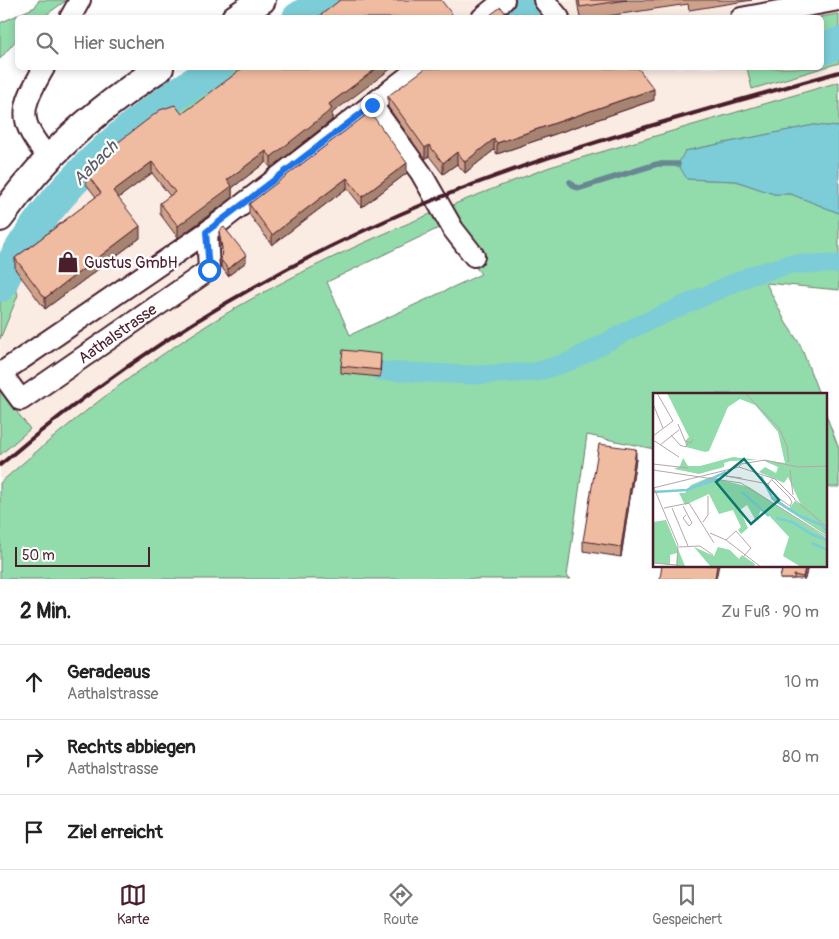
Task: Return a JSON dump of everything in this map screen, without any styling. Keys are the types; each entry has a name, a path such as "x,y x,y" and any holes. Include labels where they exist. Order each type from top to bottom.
{"main road":[{"path":"240,15 262,0"},
{"path":"0,218 48,157 95,114 157,70"}],"street":[{"path":"72,15 80,0"},
{"path":"544,0 556,15"},
{"path":"757,15 839,0"},
{"path":"43,70 27,98 25,111 27,126 34,140 48,157"},
{"name":"Aathalstrasse","path":"206,232 209,270 21,400 1,372 206,232 416,70"},
{"path":"372,105 421,173 453,228 474,256"}],"shaded area":[{"path":"338,0 839,0 839,14 824,17 824,15 319,15"},
{"path":"839,63 839,82 550,167 443,208 208,325 164,353 111,393 43,445 0,483 0,455 30,429 0,390 0,339 18,295 10,266 88,172 244,70 747,70 752,89 816,70 824,70 824,67"}],"green space":[{"path":"39,0 67,0 46,15 18,15 35,7"},
{"path":"308,0 338,0 318,15 282,15"},
{"path":"839,14 839,63 824,67 824,16"},
{"path":"15,16 15,41 0,59 0,23"},
{"path":"194,70 244,70 181,116 88,172 10,266 18,295 0,339 0,261 16,235 65,173 89,149 168,85"},
{"path":"747,70 816,70 752,89"},
{"path":"839,82 839,127 814,125 685,151 687,179 736,181 774,194 791,194 839,213 839,290 766,283 786,323 800,344 819,393 653,393 653,449 587,435 567,576 571,579 0,579 0,483 58,433 119,386 181,342 246,302 357,246 472,197 550,167","holes":["443,226 481,274 350,335 327,282"]},
{"path":"0,390 30,429 0,455"},
{"path":"826,415 839,449 839,487 826,487"}],"water":[{"path":"814,125 839,127 839,213 791,194 774,194 736,181 687,179 678,164 685,151"}],"building":[{"path":"340,0 441,0 453,15 321,15"},
{"path":"579,0 627,0 580,7"},
{"path":"501,7 507,15 490,15"},
{"path":"240,70 374,70 329,104 332,109 271,157 266,151 227,180 232,186 178,226 160,203 175,192 152,162 113,191 140,226 45,298 15,258 101,193 86,173 103,154 160,110 175,105 182,114"},
{"path":"423,70 640,70 654,89 497,143 494,139 465,162 457,152 443,163 429,145 425,148 388,96"},
{"path":"370,112 407,163 362,197 347,178 272,235 249,204"},
{"path":"224,227 246,255 228,269 221,260 222,248 219,231"},
{"path":"343,350 381,354 380,370 341,366"},
{"path":"599,444 636,449 621,547 583,541"},
{"path":"662,566 717,566 715,579 660,579"},
{"path":"783,566 806,566 803,577 794,575 794,579 780,579"}],"waterway":[{"name":"Aabach","path":"303,15 327,0"},
{"name":"Aabach","path":"511,0 528,15"},
{"name":"Aabach","path":"824,48 839,43"},
{"name":"Aabach","path":"0,286 19,252 41,220 66,189 93,161 153,111 215,70"},
{"path":"570,182 575,187 580,188 657,164 678,164"},
{"path":"380,371 476,375 536,372 571,361 635,327 752,275 791,264 839,264"}],"railway":[{"path":"0,465 50,424 153,349 262,282 319,252 436,199 535,162 636,130 839,72"}],"place":[{"name":"Gustus GmbH","path":"68,262"}],"route":[{"path":"209,270 206,232 372,105"}]}
